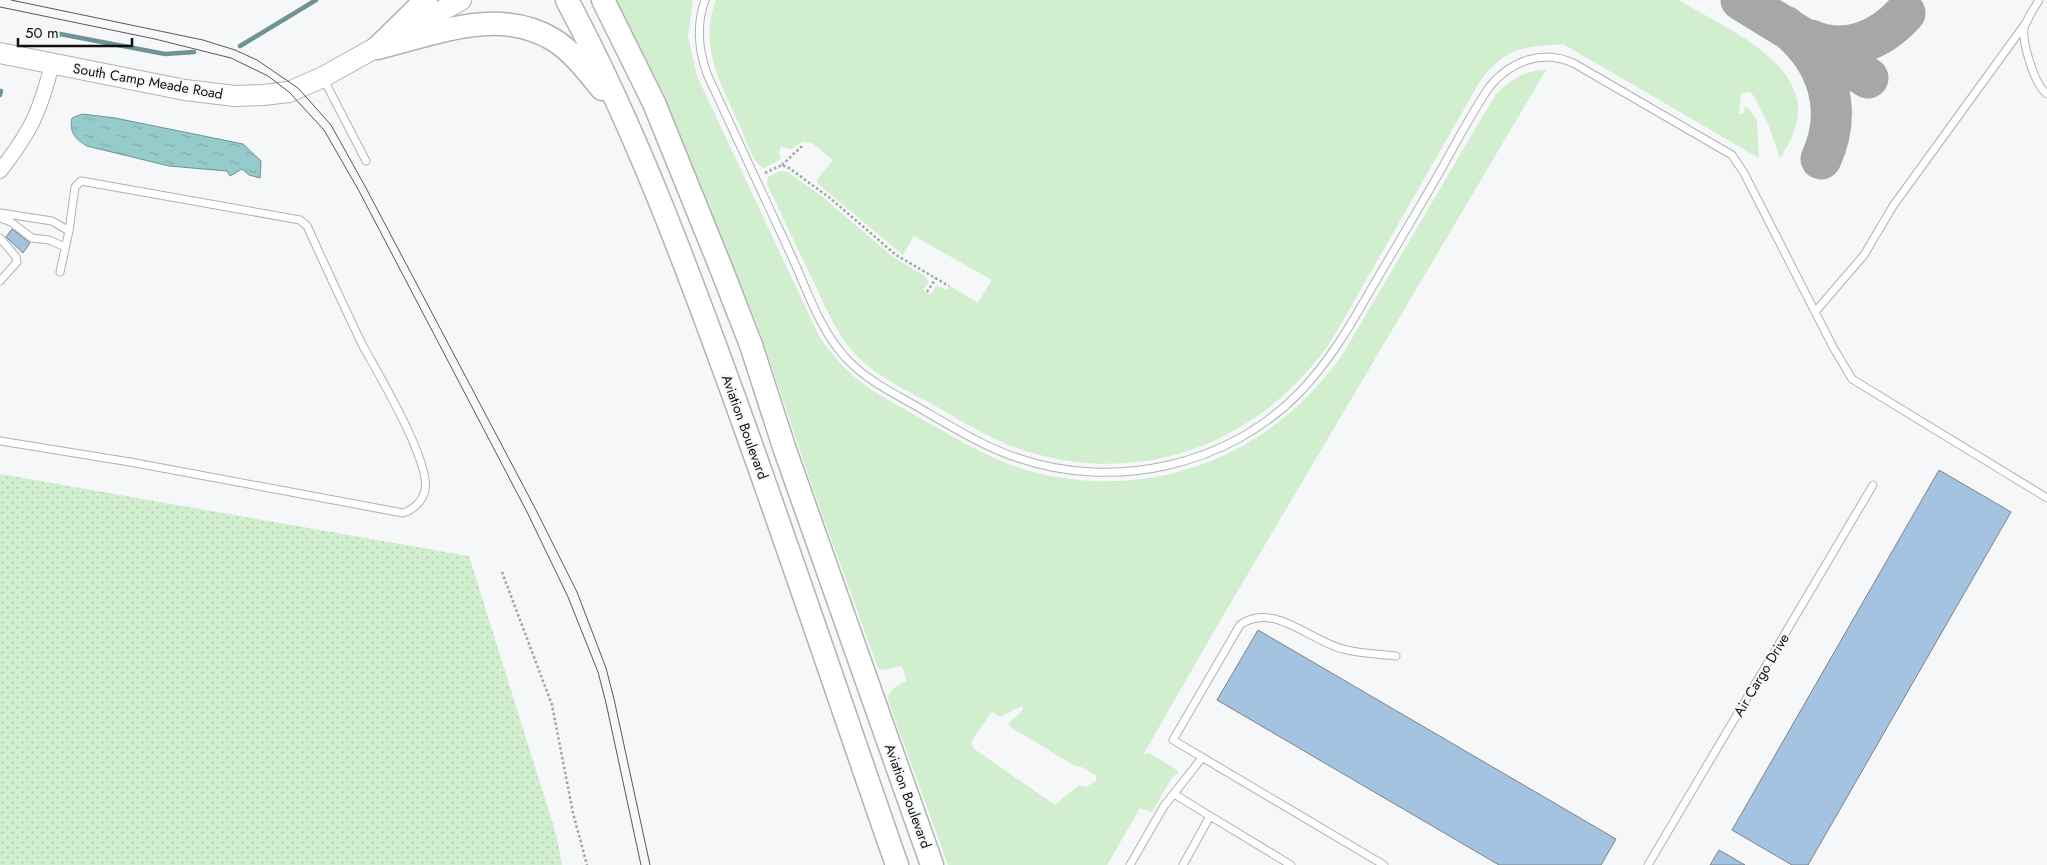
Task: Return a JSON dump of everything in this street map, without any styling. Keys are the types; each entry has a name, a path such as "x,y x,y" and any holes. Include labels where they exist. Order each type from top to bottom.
{"main road":[{"path":"377,48 426,0"},
{"name":"South Camp Meade Road","path":"0,53 185,90 235,96 289,92 323,77 461,0"},
{"name":"Aviation Boulevard","path":"567,0 627,121 674,235 762,474 896,865"},
{"name":"Aviation Boulevard","path":"603,0 654,103 751,345 788,459 932,865"},
{"path":"377,48 482,23 502,22 520,26 555,40 570,52 627,121"}],"street":[{"path":"0,170 33,123 42,104 52,64"}],"lane":[{"path":"705,0 699,35 703,62 755,178 836,346 854,366 875,382 996,449 1034,463 1074,471 1116,472 1142,470 1196,458 1245,436 1287,405 1317,374 1334,352 1490,86 1508,68 1531,58 1554,56 1566,59 1732,156 1744,173 1846,371 1857,383 2047,498"},
{"path":"2039,0 2024,30 2024,39 2036,82 2040,89 2047,94"},
{"path":"1815,312 1864,255 1893,206 2028,20"},
{"path":"323,77 366,161"},
{"path":"0,441 130,462 403,513 414,509 425,490 424,474 408,430 362,343 307,226 300,220 82,181 75,187 69,231 60,272"},
{"path":"0,213 52,221 69,231"},
{"path":"0,218 11,222 32,238 50,240 65,247"},
{"path":"0,238 16,257 16,264 0,281"},
{"name":"Air Cargo Drive","path":"1648,865 1873,485"},
{"path":"1384,865 1173,740 1240,625 1249,619 1277,618 1344,650 1396,656"},
{"path":"1130,865 1174,794 1202,758"},
{"path":"1174,794 1291,865"},
{"path":"1183,865 1210,816"}],"path":[{"path":"755,178 782,165 802,146"},
{"path":"782,165 830,198 896,255 949,286"},
{"path":"927,292 936,278"},
{"path":"502,572 552,705 573,813 587,865"}],"green space":[{"path":"615,0 693,0 688,36 697,76 819,336 854,377 880,395 987,455 1026,470 1072,479 1118,481 1162,476 1204,464 1245,445 1282,420 1315,389 1344,352 1494,97 1504,86 1524,74 1546,70 1224,614 1143,755 1149,753 1177,770 1178,773 1171,779 1152,812 1140,808 1107,865 948,865 888,700 892,690 907,681 902,666 883,670 878,668 813,489 761,335 674,121","holes":["1021,706 1023,708 1010,722 1009,726 1075,766 1096,775 1096,781 1086,787 1079,785 1055,805 974,749 971,742 990,714 993,712 1000,717"]},
{"path":"716,0 1678,0 1740,35 1762,50 1780,67 1792,86 1798,107 1793,135 1780,158 1769,126 1754,96 1750,92 1741,93 1739,114 1743,114 1745,107 1748,108 1757,120 1759,158 1563,44 1536,46 1515,51 1497,62 1479,83 1333,338 1305,374 1273,404 1238,429 1199,447 1158,459 1115,464 1071,461 1026,451 1003,443 981,432 874,371 856,355 842,337 767,184 768,177 779,171 788,172 824,198 893,257 925,276 929,282 923,290 930,295 937,285 947,290 950,286 978,303 992,280 914,236 903,255 818,184 817,180 833,160 812,143 803,142 791,149 781,147 778,153 781,157 780,160 764,168 759,165 748,146 714,64 709,32"},
{"path":"0,474 469,556 556,834 562,865 0,865"}],"water":[{"path":"82,114 115,118 243,144 261,161 260,178 249,175 242,169 230,176 227,171 169,166 87,146 76,138 71,127 72,118"}],"building":[{"path":"12,229 30,243 23,253 6,237"},
{"path":"1939,470 2011,512 1808,865 1792,865 1732,830"},
{"path":"1258,630 1616,839 1601,865 1499,865 1217,700"},
{"path":"1719,850 1745,865 1710,865"}],"waterway":[{"path":"240,46 316,0"},
{"path":"57,37 60,34 165,54 194,52"},
{"path":"0,95 1,91"}],"taxiway":[{"path":"1741,0 1868,78"},
{"path":"1811,40 1837,46 1862,42 1885,31 1905,13"},
{"path":"1785,26 1800,39 1812,54 1821,69 1827,86 1831,104 1831,122 1828,140 1821,159"}],"tram line":[{"path":"11,0 203,40 235,50 257,60 298,88 331,125 535,508 577,592 606,668 650,865"},
{"path":"0,7 155,39 231,58 268,76 289,92 324,130 359,191 527,512 568,597 598,672 641,865"}]}
